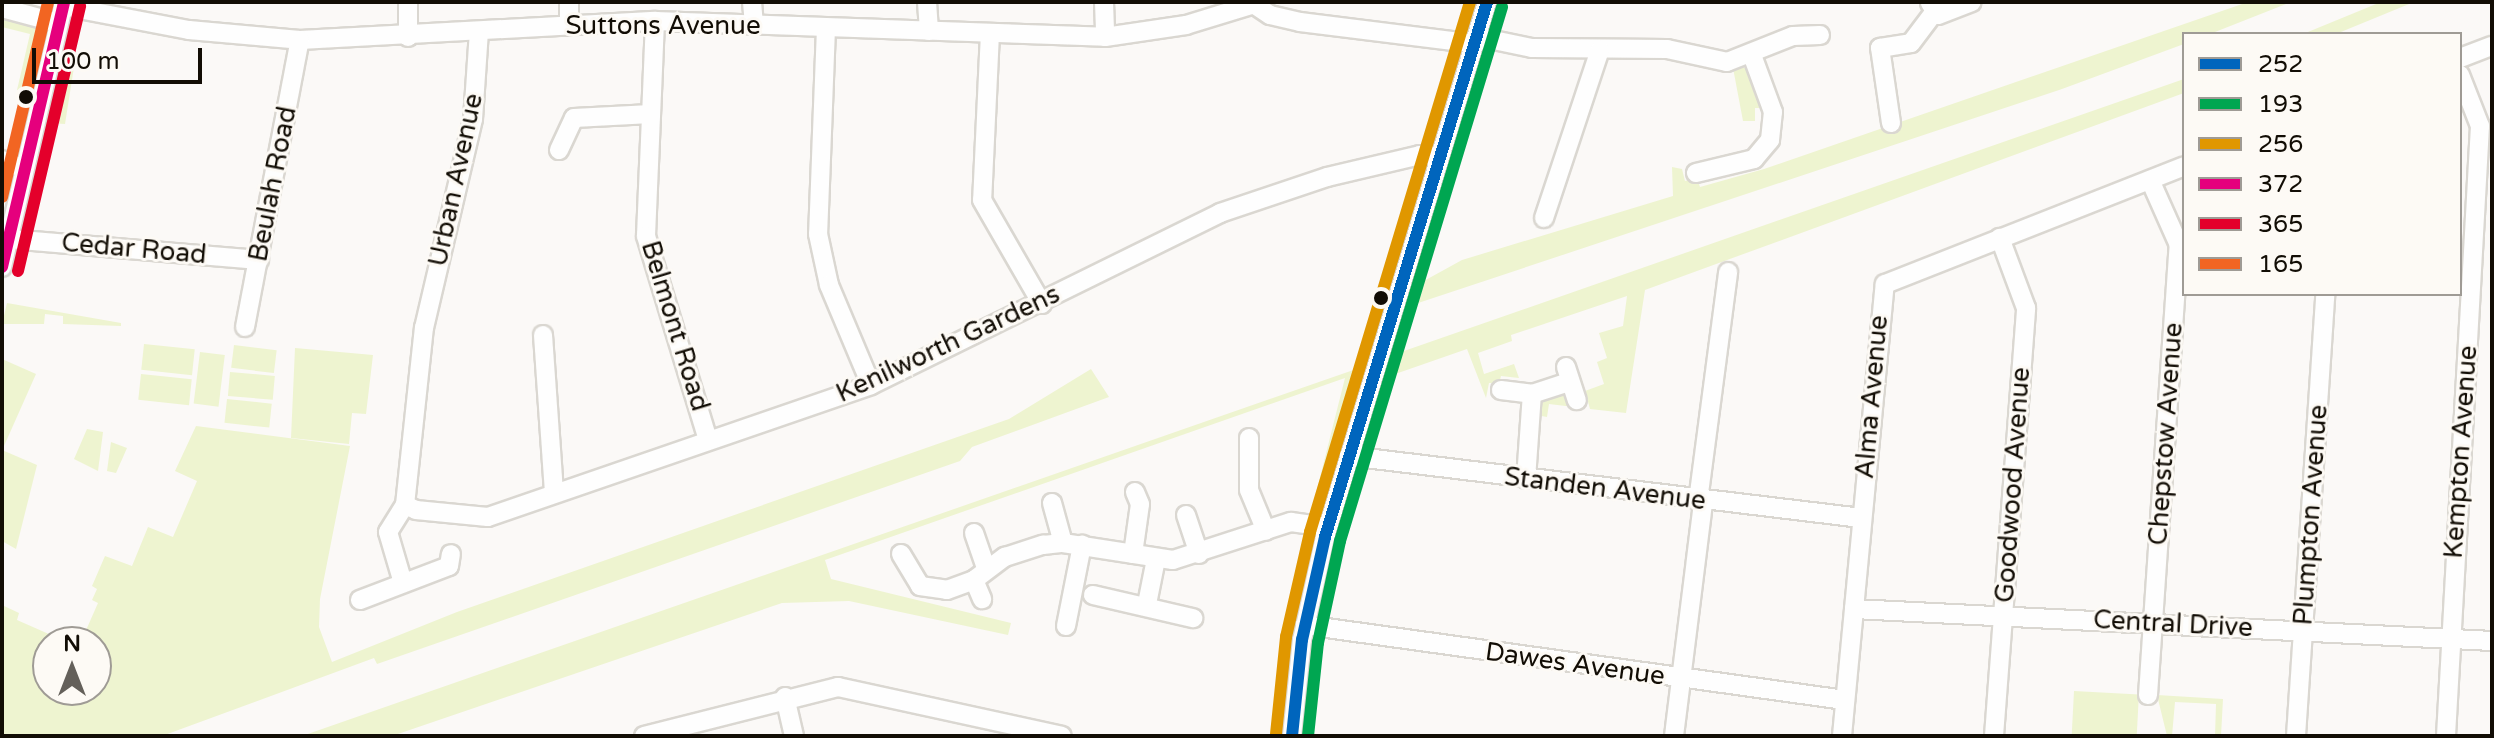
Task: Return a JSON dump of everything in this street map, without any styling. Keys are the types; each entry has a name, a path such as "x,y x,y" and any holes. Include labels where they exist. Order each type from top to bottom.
{"street":[{"path":"408,2 408,37"},
{"path":"569,2 569,26"},
{"path":"752,2 754,25"},
{"path":"927,2 929,31"},
{"path":"1104,2 1105,37"},
{"path":"1292,736 1305,625 1327,527 1393,299 1487,2"},
{"path":"1891,123 1880,48 1911,43 1931,8 1972,2"},
{"path":"1258,3 1270,15 1300,22 1532,48 1667,49 1712,62 1752,55 1793,36 1820,35"},
{"name":"Suttons Avenue","path":"2,8 115,10 300,40 408,37 655,21 1105,37 1186,25 1258,3"},
{"path":"2,267 62,10"},
{"name":"Belmont Road","path":"655,21 646,236 708,440"},
{"path":"826,28 818,234 836,304 871,385"},
{"name":"Urban Avenue","path":"405,505 424,328 473,119 479,31"},
{"path":"990,33 982,200 1042,304"},
{"name":"Beulah Road","path":"245,327 300,40"},
{"path":"2462,57 2492,46"},
{"path":"1544,218 1600,50"},
{"path":"1696,173 1754,159 1770,140 1773,112 1752,55"},
{"name":"Kempton Avenue","path":"2446,736 2480,126 2462,80"},
{"path":"559,150 574,118 651,114"},
{"name":"Kenilworth Gardens","path":"405,505 477,519 871,385 1042,304 1102,267 1220,213 1327,177 1420,155 1440,156"},
{"path":"2,160 24,169"},
{"name":"Alma Avenue","path":"1842,736 1882,290 1889,282 2182,167"},
{"name":"Chepstow Avenue","path":"2148,695 2179,245 2150,180"},
{"name":"Goodwood Avenue","path":"1994,736 2026,308 2000,238"},
{"name":"Cedar Road","path":"9,239 259,260"},
{"path":"1674,736 1728,272"},
{"name":"Plumpton Avenue","path":"2296,736 2325,296"},
{"path":"543,335 554,493"},
{"path":"1501,390 1532,394 1568,374 1577,400"},
{"path":"1526,479 1532,394"},
{"path":"1249,438 1249,490 1266,531"},
{"name":"Standen Avenue","path":"1349,456 1700,501 1861,518"},
{"path":"1133,554 1140,504 1135,492"},
{"path":"1052,503 1072,544 1066,626"},
{"path":"403,583 387,537 392,521 405,505"},
{"path":"1186,515 1199,554"},
{"path":"901,554 911,578 930,590 980,574 1025,549 1072,544 1156,559 1199,554 1294,521 1327,527"},
{"path":"974,533 982,599"},
{"path":"360,600 449,566 451,554"},
{"path":"1147,604 1156,559"},
{"path":"1093,595 1147,604 1193,618"},
{"name":"Central Drive","path":"1854,609 2492,641"},
{"name":"Dawes Avenue","path":"1305,625 1845,700"},
{"path":"644,736 822,688 856,688 1062,736"},
{"path":"785,697 794,736"}],"green space":[{"path":"2248,2 2291,2 2215,32 2182,32 2182,45 2062,89 1397,310 1402,293 1462,260 1673,196 1672,167 1682,169 1685,181 1697,178 1700,187 1764,169"},
{"path":"2381,2 2414,2 2341,32 2308,32"},
{"path":"2,17 41,27 25,92 17,90 30,34 2,27"},
{"path":"61,64 74,67 65,124 49,123"},
{"path":"1738,66 1751,70 1767,108 1755,108 1755,121 1743,121 1733,68"},
{"path":"2182,80 2182,94 1645,290 1626,413 1590,409 1585,391 1604,384 1597,362 1607,358 1599,333 1623,326 1627,296 1511,335 1512,341 1478,353 1484,374 1514,364 1519,378 1501,376 1499,384 1489,383 1486,398 1467,349 1378,380 1381,359"},
{"path":"7,303 121,323 121,326 63,324 63,316 45,314 44,324 2,324"},
{"path":"144,344 195,349 192,375 141,370"},
{"path":"234,345 277,350 274,373 231,368"},
{"path":"295,348 373,355 366,414 352,413 349,444 291,438"},
{"path":"200,352 225,355 218,407 194,404"},
{"path":"2,359 36,374 4,446 2,445"},
{"path":"1365,366 1324,503 1311,513 1345,378 825,560 831,579 1011,623 1008,635 849,601 782,603 392,736 302,736"},
{"path":"1091,369 1109,397 972,447 960,461 377,664 374,658 162,736 2,736 2,605 19,613 17,620 32,627 32,706 112,706 112,626 88,626 98,603 92,600 97,589 92,586 105,556 132,566 148,527 173,537 197,481 175,471 196,426 350,446 320,599 319,627 332,662 457,612 1009,419"},
{"path":"230,372 275,376 273,400 228,396"},
{"path":"141,374 192,379 189,405 138,400"},
{"path":"1566,392 1574,407 1549,404 1547,417 1536,415 1538,403"},
{"path":"227,399 272,404 269,428 224,423"},
{"path":"87,429 103,432 98,471 74,459"},
{"path":"111,442 127,448 116,473 107,471"},
{"path":"2,450 37,465 16,549 2,541"},
{"path":"2074,691 2139,694 2137,736 2072,736"},
{"path":"2157,695 2223,699 2221,736 2215,736 2216,704 2175,702 2172,736 2167,736"}],"transit line":[{"name":"165","path":"2,197 48,2"},
{"name":"372","path":"2,267 64,2"},
{"name":"256","path":"1276,734 1286,637 1310,532 1470,2"},
{"name":"252","path":"1292,736 1302,640 1325,537 1487,2"},
{"name":"365","path":"18,271 80,6"},
{"name":"193","path":"1308,736 1318,643 1340,541 1502,7"}]}
